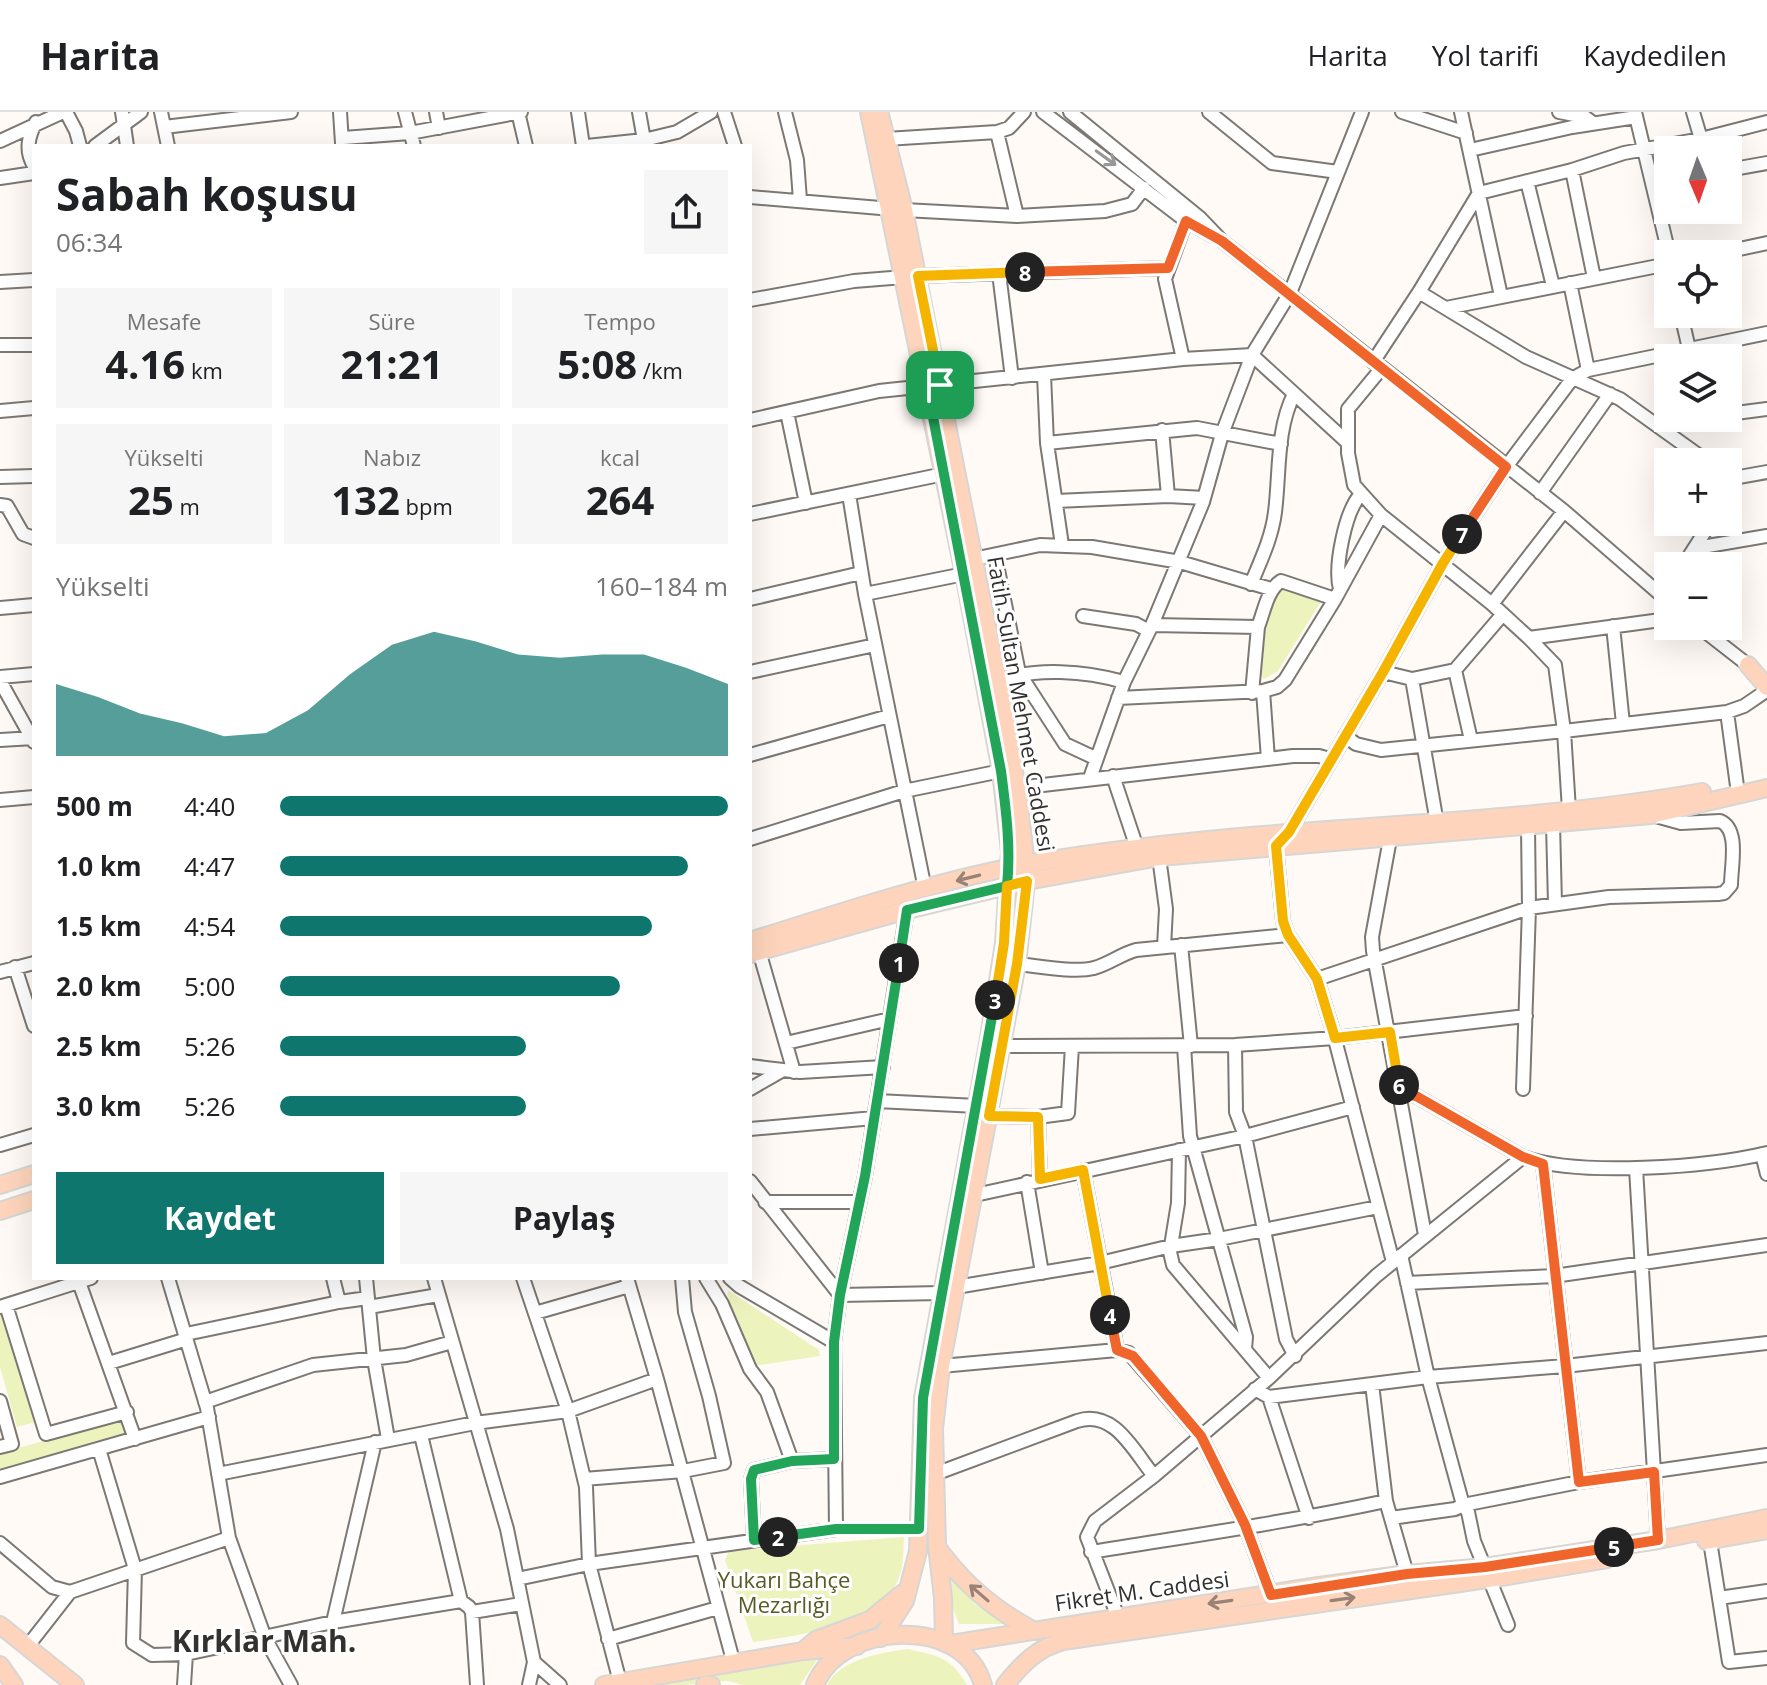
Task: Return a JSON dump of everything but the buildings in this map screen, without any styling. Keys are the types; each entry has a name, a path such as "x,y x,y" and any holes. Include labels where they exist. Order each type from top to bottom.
{"main road":[{"path":"869,112 897,209"},
{"name":"Fatih Sultan Mehmet Caddesi","path":"879,112 968,566 986,623 998,681 1017,788 1027,873 1017,964 1001,1046 983,1111 975,1195 949,1290 934,1429 937,1546 947,1642"},
{"path":"881,1638 905,1601 918,1551 923,1398 949,1290 983,1111 1004,943 1009,868 1008,825 1001,771 968,566 944,474 933,386"},
{"path":"1748,665 1766,687"},
{"path":"753,949 1007,886 1027,873 1137,848 1638,803 1767,781"},
{"path":"1651,815 1767,788"},
{"path":"753,949 925,889 1009,868 1027,873 1276,846 1688,812 1767,795"},
{"path":"0,1185 32,1175"},
{"path":"0,1211 32,1201"},
{"name":"Fikret M. Caddesi","path":"857,1646 881,1638 908,1635 947,1642 1407,1574 1487,1573 1767,1518"},
{"path":"1005,1685 1018,1668 1045,1645 1063,1641 1767,1530"},
{"path":"937,1546 979,1594 1004,1614 1031,1629"},
{"path":"803,1651 816,1640 870,1620 910,1587"},
{"path":"0,1625 75,1685"},
{"path":"947,1642 970,1658 979,1670 983,1685"},
{"path":"612,1684 803,1651 857,1646"},
{"path":"815,1685 825,1666 836,1656 857,1646"},
{"path":"705,1685 711,1685"}],"street":[{"path":"0,141 38,118 65,112 79,144"},
{"path":"97,144 123,118 141,112"},
{"path":"161,112 168,144"},
{"path":"164,127 291,112"},
{"path":"340,112 343,142 412,140 439,128 519,112 526,144"},
{"path":"405,112 412,140"},
{"path":"436,112 439,128"},
{"path":"578,112 585,144"},
{"path":"639,112 644,140"},
{"path":"605,144 644,140 677,132 711,112"},
{"path":"724,112 734,144"},
{"path":"785,112 797,160 800,200"},
{"path":"886,139 997,132 1009,128 1024,112"},
{"path":"1043,112 1186,221 1222,241 1290,293 1654,585"},
{"path":"1209,112 1272,163 1338,172"},
{"path":"1090,778 1124,682 1180,562 1252,355 1290,293 1361,112"},
{"path":"1402,112 1466,133"},
{"path":"1461,112 1501,296"},
{"path":"1559,112 1585,117 1593,123"},
{"path":"1693,112 1700,136"},
{"path":"1073,113 1200,218 1222,241"},
{"path":"1470,150 1636,114 1666,240"},
{"path":"32,161 28,142 38,118"},
{"path":"123,118 127,144"},
{"path":"1713,136 1767,122"},
{"path":"677,132 678,144"},
{"path":"997,132 1017,216"},
{"path":"1569,810 1564,731 1555,665 1492,604 1381,515 1361,494 1351,472 1347,442 1348,409 1479,193 1654,147"},
{"path":"1742,167 1767,163"},
{"path":"1572,170 1594,278"},
{"path":"0,178 32,173"},
{"path":"1527,181 1553,286"},
{"path":"752,196 1017,216 1105,211 1132,204 1144,188"},
{"path":"1183,359 1165,279 1186,221"},
{"path":"1742,248 1767,243"},
{"path":"1446,308 1654,267"},
{"path":"752,300 854,281 1168,268"},
{"path":"999,273 1012,378"},
{"path":"0,282 32,280"},
{"path":"1570,283 1588,370"},
{"path":"1419,292 1526,357 1610,394 1654,423"},
{"path":"1713,344 1767,333"},
{"path":"0,345 32,345"},
{"path":"752,420 879,391 1183,359 1252,355 1347,442"},
{"path":"1508,1625 1463,1505 1428,1377 1407,1283 1378,1207 1317,979 1288,935 1283,921 1276,846 1289,832 1443,563 1506,467 1572,379 1588,370 1654,356"},
{"path":"1044,375 1047,443 1062,545"},
{"path":"1251,584 1274,520 1285,417 1294,394"},
{"path":"1540,493 1610,394"},
{"path":"0,411 32,408"},
{"path":"1742,412 1767,409"},
{"path":"787,412 806,503"},
{"path":"1047,443 1197,428 1281,444"},
{"path":"1162,430 1168,496"},
{"path":"1668,432 1689,448"},
{"path":"1742,476 1767,472"},
{"path":"752,514 944,474"},
{"path":"0,477 32,476"},
{"path":"849,494 865,594 925,889"},
{"path":"1338,594 1345,523 1361,494"},
{"path":"1056,501 1168,496 1204,498"},
{"path":"0,505 7,506 23,534 32,537"},
{"path":"1492,604 1564,511"},
{"path":"1118,698 1257,692 1277,687 1285,680 1338,594 1381,515"},
{"path":"1693,552 1703,536"},
{"path":"1696,548 1767,536"},
{"path":"865,594 968,566 995,555 1040,545 1062,545 1180,562 1271,589"},
{"path":"995,555 1019,673 1065,744 1095,758"},
{"path":"752,599 861,573"},
{"path":"1268,759 1257,692 1258,627 1271,589 1281,581 1338,594"},
{"path":"0,608 32,605"},
{"path":"1383,672 1412,679 1455,670 1503,614"},
{"path":"1083,616 1150,628 1258,627"},
{"path":"986,623 1008,620"},
{"path":"1529,638 1654,621"},
{"path":"1613,626 1623,724"},
{"path":"1716,640 1748,665"},
{"path":"752,672 875,645"},
{"path":"1455,670 1471,740"},
{"path":"998,681 1019,673 1078,675 1124,682"},
{"path":"32,675 1,683 32,737"},
{"path":"1412,679 1437,823"},
{"path":"1345,736 1369,749 1564,731 1727,712 1744,706 1766,687"},
{"path":"1727,712 1737,786"},
{"path":"752,754 889,716"},
{"path":"0,740 32,739"},
{"path":"1017,788 1268,759 1307,756 1330,759"},
{"path":"752,838 904,791 1001,771"},
{"path":"1113,776 1137,848"},
{"path":"0,800 32,797"},
{"path":"1317,979 1529,908 1609,897 1718,894 1728,890 1731,885 1732,833 1729,826 1720,821 1675,822 1651,815"},
{"path":"1553,824 1555,904"},
{"path":"1523,1089 1529,908 1528,827"},
{"path":"1390,839 1372,937 1425,1235"},
{"path":"1159,857 1166,909 1164,947"},
{"path":"836,1529 834,1342 883,1067 907,910"},
{"path":"1017,964 1093,968 1123,954 1164,947 1288,935"},
{"path":"1181,945 1187,1046 1187,1121 1246,1337 1245,1349"},
{"path":"753,949 786,1043 788,1071"},
{"path":"0,972 32,963"},
{"path":"15,967 32,1020"},
{"path":"1001,1046 1235,1045 1335,1038 1526,1016"},
{"path":"786,1043 890,1019"},
{"path":"1235,1045 1236,1112 1245,1136 1286,1339 1295,1356"},
{"path":"877,1101 1038,1117 1068,1113 1072,1046"},
{"path":"752,1066 788,1071 883,1067"},
{"path":"752,1088 788,1071"},
{"path":"1400,1093 1416,1096 1523,1157 1543,1164 1636,1168 1764,1153 1767,1174"},
{"path":"975,1195 1245,1136 1353,1107"},
{"path":"1038,1117 1033,1181 1042,1273"},
{"path":"752,1129 874,1118"},
{"path":"0,1144 32,1136"},
{"path":"1179,1150 1178,1203 1171,1260 1178,1273 1269,1378"},
{"path":"1118,1617 1087,1537 1095,1521 1154,1476 1295,1356 1397,1258 1523,1157"},
{"path":"1543,1164 1579,1482"},
{"path":"1636,1168 1658,1540"},
{"path":"1083,1170 1117,1350"},
{"path":"758,1200 858,1202"},
{"path":"758,1200 840,1295"},
{"path":"840,1295 949,1290 1378,1207"},
{"path":"1407,1283 1554,1276 1767,1245"},
{"path":"127,1412 46,1434 3,1306 85,1280 109,1363 127,1412 135,1439"},
{"path":"169,1280 209,1417 229,1538 265,1638 291,1685"},
{"path":"334,1280 339,1302"},
{"path":"333,1622 381,1440 366,1280"},
{"path":"434,1280 507,1529 534,1662 529,1685"},
{"path":"524,1280 568,1411 584,1479 589,1564 608,1639 612,1684"},
{"path":"584,1479 683,1471 724,1463 685,1312 682,1280"},
{"path":"707,1280 722,1304 750,1369 767,1392 792,1461"},
{"path":"732,1280 834,1342"},
{"path":"535,1313 628,1282 683,1471 734,1664"},
{"path":"109,1363 187,1336 339,1302 438,1295"},
{"path":"205,1402 313,1365 406,1355 452,1342"},
{"path":"1255,1389 1269,1397 1428,1377 1565,1366 1767,1343"},
{"path":"941,1366 1117,1350 1133,1356 1201,1436 1245,1525 1271,1595"},
{"path":"218,1474 475,1423 568,1411 657,1379"},
{"path":"1372,1384 1386,1501 1407,1574"},
{"path":"1269,1397 1309,1518"},
{"path":"0,1401 12,1444 0,1447"},
{"path":"0,1477 209,1417"},
{"path":"935,1474 1077,1421 1094,1418 1111,1423 1154,1476"},
{"path":"421,1435 461,1601 472,1612 477,1685"},
{"path":"99,1449 135,1569 133,1643 152,1655 186,1654 333,1622 461,1601"},
{"path":"1391,1518 1455,1509 1579,1482 1767,1455"},
{"path":"754,1540 752,1473 756,1469 792,1461 834,1459"},
{"path":"1091,1552 1245,1525 1309,1518 1386,1501"},
{"path":"517,1579 589,1564 836,1529 919,1529"},
{"path":"27,1647 70,1592 229,1538"},
{"path":"1710,1541 1729,1662 1767,1658"},
{"path":"0,1543 52,1587 70,1592"},
{"path":"1719,1598 1767,1591"},
{"path":"472,1612 521,1604"},
{"path":"608,1639 718,1608"},
{"path":"184,1685 186,1654"},
{"path":"534,1662 560,1685"}],"green space":[{"path":"1284,585 1323,598 1278,671 1264,679 1258,672 1265,626 1272,604"},
{"path":"729,1291 819,1350 820,1356 753,1366 727,1294"},
{"path":"4,1312 35,1422 17,1427 0,1367 0,1313"},
{"path":"124,1419 125,1436 0,1471 0,1453"},
{"name":"Yukarı Bahçe Mezarlığı","path":"904,1537 900,1574 891,1591 877,1605 838,1625 753,1642 725,1560 729,1551"},
{"path":"945,1571 975,1604 1007,1624 959,1624"},
{"path":"908,1649 943,1659 967,1685 827,1685 842,1669 863,1658"},
{"path":"819,1657 800,1685 743,1685 728,1681 627,1685"}],"district":[{"name":"Kırklar Mah.","path":"264,1642"}],"route":[{"path":"940,385 918,276 1168,268 1186,221 1222,241 1290,293 1506,467 1443,563 1289,832 1276,846 1283,921 1288,935 1317,979 1335,1038 1390,1032 1400,1093 1416,1096 1523,1157 1543,1164 1579,1482 1654,1472 1658,1540 1271,1595 1245,1525 1201,1436 1133,1356 1117,1350 1083,1170 1040,1179 1038,1117 989,1116 1017,964 1027,881 1007,886 1004,943 988,1044 923,1398 919,1529 836,1529 754,1540 751,1479 754,1470 792,1461 834,1459 834,1342 840,1295 865,1176 907,910 1007,886 1010,852 1001,771 927,386 940,385"}]}
